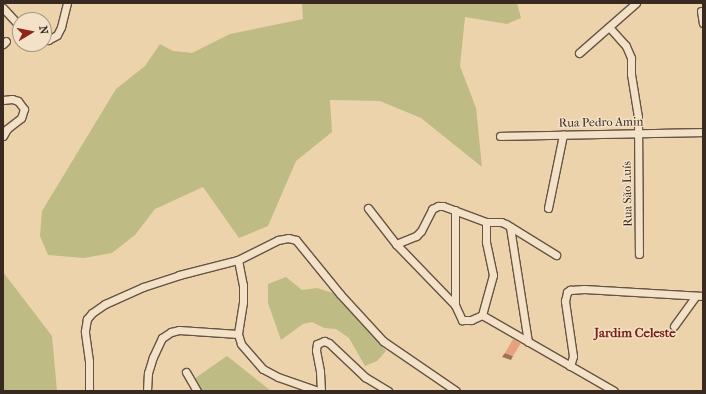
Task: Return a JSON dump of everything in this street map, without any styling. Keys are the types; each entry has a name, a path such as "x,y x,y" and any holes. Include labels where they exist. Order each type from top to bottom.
{"street":[{"path":"52,38 56,35 61,26 67,3"},
{"path":"579,53 636,3"},
{"path":"3,8 12,18"},
{"path":"701,11 703,23"},
{"name":"Rua São Luís","path":"609,27 629,52 631,74 637,106 639,254"},
{"path":"3,100 12,99 18,101 24,109 21,118 7,129 3,136"},
{"name":"Rua Pedro Amin","path":"500,136 703,132"},
{"path":"548,208 563,135"},
{"path":"396,244 416,236 421,231 432,209 438,206 443,206 486,222 501,222 525,234 556,255"},
{"path":"368,208 396,244 456,305"},
{"path":"456,210 456,305 462,320 471,320 482,315"},
{"path":"482,315 493,275 486,242 486,222"},
{"path":"510,227 528,342"},
{"path":"89,391 85,324 92,313 105,304 143,287 179,275 238,260 283,238 296,240 366,324 383,341 456,391"},
{"path":"238,260 243,285 243,302 238,334 241,344 263,369 278,377 319,391 320,371 316,350 317,344 324,341 329,343 365,377 388,391"},
{"path":"570,366 573,356 565,301 565,296 570,290 584,289 699,296"},
{"path":"674,326 699,296"},
{"path":"482,315 614,391"},
{"path":"147,391 148,373 153,357 162,338 171,332 179,330 238,334"},
{"path":"186,372 197,391"}],"shaded area":[{"path":"302,3 517,3 521,18 507,24 465,17 460,66 476,108 482,167 421,118 380,101 330,100 332,132 296,161 268,226 239,238 203,187 155,209 135,235 112,253 84,258 48,255 40,236 42,211 116,89 145,66 160,44 173,51 192,53 230,34 303,19"},
{"path":"3,272 52,336 57,391 3,391"},
{"path":"286,277 302,290 317,288 333,293 386,351 377,361 365,366 349,338 336,329 324,328 312,322 303,324 281,340 268,303 268,284"},
{"path":"227,356 271,391 202,391 194,379"}],"building":[{"path":"513,339 521,343 513,356 505,353"}],"district":[{"name":"Jardim Celeste","path":"635,333"}]}
